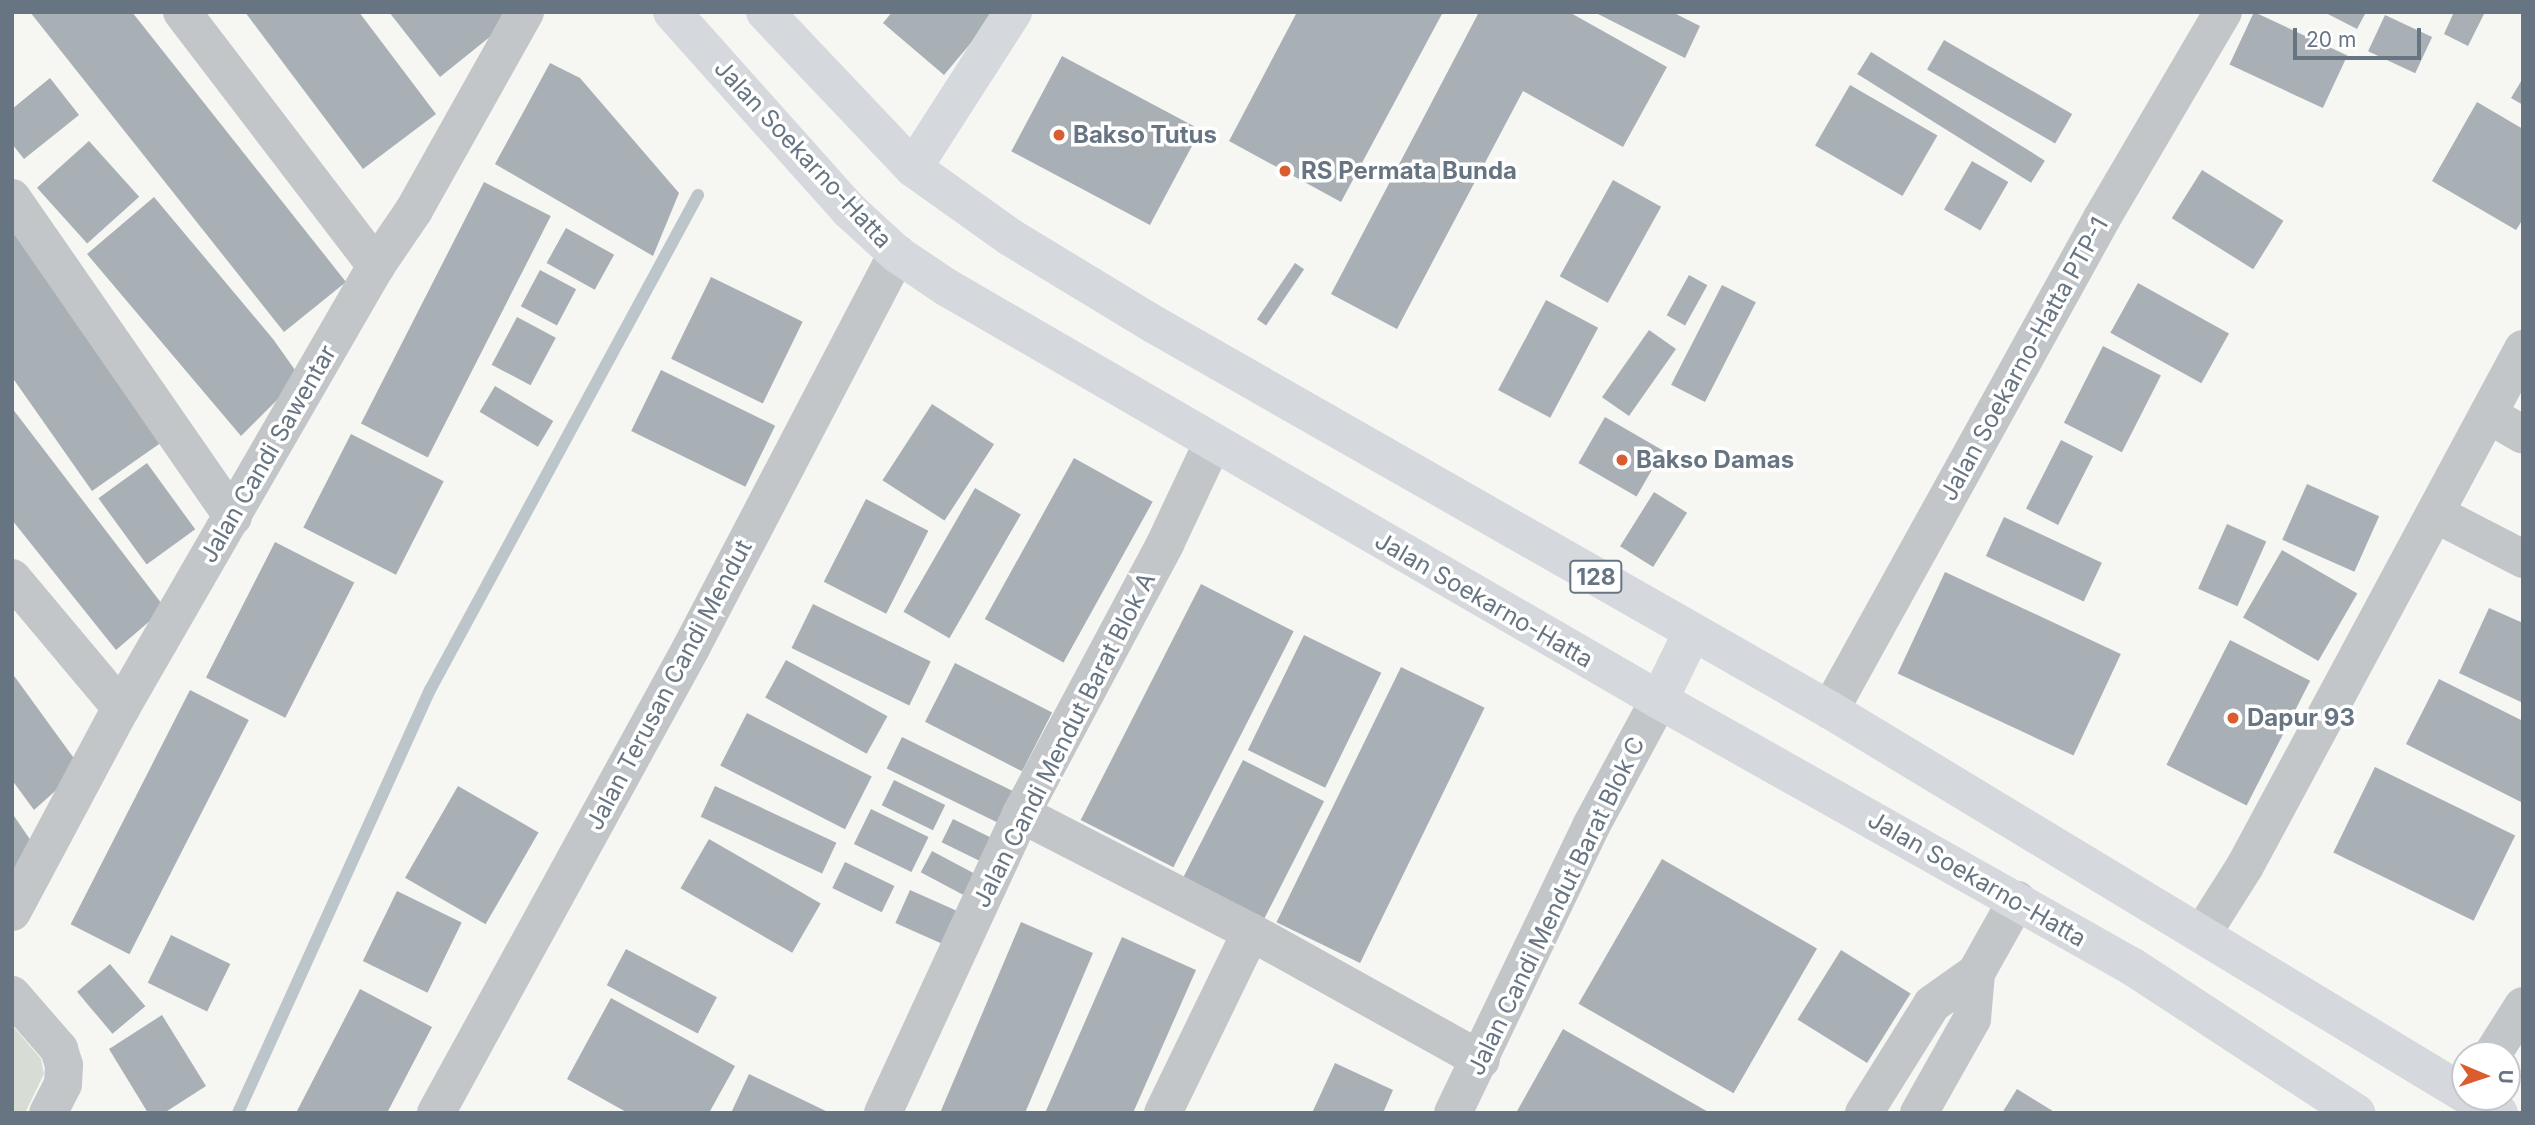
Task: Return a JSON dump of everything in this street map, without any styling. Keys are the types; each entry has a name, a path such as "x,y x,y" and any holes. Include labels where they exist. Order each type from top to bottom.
{"main road":[{"name":"Jalan Soekarno-Hatta","path":"672,12 849,210 897,254 946,287 1212,444 2133,967 2356,1113"},
{"name":"128","path":"765,12 913,168 1010,237 1155,325 1830,710 2451,1085"},
{"path":"913,168 1013,12"},
{"path":"1659,700 1692,633"}],"street":[{"path":"182,12 376,266"},
{"name":"Jalan Candi Sawentar","path":"15,905 121,708 376,266 414,210 525,12"},
{"name":"Jalan Soekarno-Hatta PTP-1","path":"1830,710 2102,218 2223,12"},
{"path":"12,198 233,517"},
{"name":"Jalan Terusan Candi Mendut","path":"436,1113 691,649 897,254"},
{"path":"2202,934 2245,866 2523,349"},
{"path":"2489,415 2523,435"},
{"name":"Jalan Candi Mendut Barat Blok A","path":"883,1113 1021,814 1165,544 1212,444"},
{"path":"2436,514 2523,559"},
{"path":"12,578 121,708"},
{"name":"Jalan Candi Mendut Barat Blok C","path":"1453,1113 1481,1060 1591,826 1659,700"},
{"path":"1021,814 1251,932 1481,1060"},
{"path":"1919,1113 1972,1019 1976,973 2017,900"},
{"path":"1163,1113 1251,932"},
{"path":"1864,1113 1932,1004 1976,973"},
{"path":"12,995 59,1049 64,1065 63,1084 48,1113"},
{"path":"2501,1041 2523,1006"}],"shaded area":[{"path":"12,1025 41,1059 44,1074 25,1113 12,1113"}],"building":[{"path":"30,12 132,12 346,282 284,332"},
{"path":"245,12 359,12 436,114 363,169"},
{"path":"389,12 521,12 440,77"},
{"path":"892,12 997,12 944,75 883,23"},
{"path":"1297,12 1443,12 1341,202 1229,141"},
{"path":"1479,12 1569,12 1667,67 1623,147 1523,91 1397,329 1331,294"},
{"path":"1594,12 1672,12 1700,26 1685,58"},
{"path":"2254,12 2347,56 2323,108 2229,65"},
{"path":"2324,12 2366,12 2357,29"},
{"path":"2454,12 2485,12 2468,46 2444,34"},
{"path":"2385,15 2432,37 2415,73 2368,51"},
{"path":"1944,40 2072,114 2055,143 1927,69"},
{"path":"1871,52 2045,161 2031,183 1857,74"},
{"path":"1062,56 1201,130 1150,225 1011,151"},
{"path":"550,63 580,78 679,193 653,256 495,164"},
{"path":"50,78 79,115 24,159 12,144 12,109"},
{"path":"2523,78 2523,105 2511,98"},
{"path":"1850,85 1937,136 1902,196 1815,146"},
{"path":"2477,102 2523,129 2523,219 2516,230 2432,181"},
{"path":"89,141 139,197 87,244 37,188"},
{"path":"1972,161 2008,182 1980,230 1944,209"},
{"path":"2202,170 2283,221 2253,269 2172,218"},
{"path":"1613,180 1661,207 1608,303 1560,276"},
{"path":"484,182 551,216 428,458 361,423"},
{"path":"154,197 273,339 300,377 241,436 87,254"},
{"path":"12,226 162,442 92,491 12,377"},
{"path":"566,228 614,255 595,290 547,263"},
{"path":"1295,263 1304,269 1266,326 1257,319"},
{"path":"540,270 576,289 557,325 521,306"},
{"path":"1689,275 1707,285 1685,325 1667,315"},
{"path":"711,277 803,322 763,404 671,359"},
{"path":"2138,283 2229,333 2201,383 2110,333"},
{"path":"1722,285 1756,302 1705,402 1671,385"},
{"path":"1546,300 1598,328 1550,418 1498,390"},
{"path":"517,317 556,338 530,385 492,365"},
{"path":"1649,330 1676,349 1629,416 1602,397"},
{"path":"2103,346 2161,376 2122,452 2064,423"},
{"path":"661,370 775,426 745,487 631,431"},
{"path":"495,386 553,421 538,447 480,412"},
{"path":"932,404 994,444 944,521 882,480"},
{"path":"12,408 165,608 116,650 12,520"},
{"path":"1605,417 1663,450 1637,496 1578,463"},
{"path":"351,434 444,481 396,575 303,528"},
{"path":"2061,440 2093,456 2058,525 2026,509"},
{"path":"1074,458 1153,502 1064,663 985,619"},
{"path":"147,463 195,529 147,565 98,498"},
{"path":"2307,484 2379,516 2354,572 2282,540"},
{"path":"975,488 1021,514 949,638 904,612"},
{"path":"1654,492 1687,513 1653,567 1620,546"},
{"path":"866,499 928,531 886,614 824,582"},
{"path":"2004,517 2102,563 2084,602 1986,556"},
{"path":"2227,524 2266,541 2237,606 2198,589"},
{"path":"275,542 354,582 285,718 206,677"},
{"path":"2282,550 2357,594 2318,661 2243,618"},
{"path":"1945,572 2121,654 2073,755 1898,674"},
{"path":"1201,584 1294,631 1173,867 1081,820"},
{"path":"813,604 931,661 909,705 792,648"},
{"path":"2489,608 2523,623 2523,703 2459,673"},
{"path":"1304,635 1381,673 1325,788 1248,750"},
{"path":"2230,640 2310,681 2247,806 2166,765"},
{"path":"786,660 887,716 867,754 765,698"},
{"path":"955,663 1052,712 1022,771 925,722"},
{"path":"1401,667 1485,708 1360,963 1277,922"},
{"path":"12,673 81,768 34,810 12,780"},
{"path":"2439,679 2523,721 2523,803 2406,744"},
{"path":"190,690 249,720 129,954 71,924"},
{"path":"747,713 872,777 845,829 720,766"},
{"path":"902,737 1014,792 999,823 887,768"},
{"path":"1243,760 1324,801 1262,922 1181,881"},
{"path":"2375,767 2515,835 2474,921 2333,852"},
{"path":"894,780 945,805 933,830 882,805"},
{"path":"458,786 539,832 486,924 405,878"},
{"path":"715,786 836,843 822,873 701,817"},
{"path":"871,809 929,837 911,872 854,844"},
{"path":"12,813 42,857 12,877"},
{"path":"953,819 994,839 983,863 942,842"},
{"path":"709,839 821,904 792,953 680,888"},
{"path":"932,851 984,879 973,900 921,872"},
{"path":"1662,859 1817,949 1734,1093 1578,1004"},
{"path":"845,862 894,886 882,912 832,888"},
{"path":"910,890 968,916 954,949 895,923"},
{"path":"397,891 462,923 428,993 363,961"},
{"path":"1021,922 1093,953 1025,1113 940,1113"},
{"path":"171,935 230,964 207,1012 148,983"},
{"path":"1122,937 1196,970 1133,1113 1045,1113"},
{"path":"626,949 717,997 698,1034 607,985"},
{"path":"1841,950 1911,993 1867,1063 1798,1020"},
{"path":"110,964 145,1006 112,1034 77,992"},
{"path":"360,989 432,1027 387,1113 296,1113"},
{"path":"611,998 735,1066 709,1113 628,1113 567,1079"},
{"path":"162,1015 206,1086 164,1113 148,1113 109,1049"},
{"path":"1563,1029 1710,1113 1516,1113"},
{"path":"1335,1063 1393,1090 1383,1113 1312,1113"},
{"path":"749,1074 830,1113 731,1113"},
{"path":"2017,1089 2056,1113 2002,1113"}],"waterway":[{"path":"238,1113 430,690 698,195"}],"place":[{"name":"Bakso Tutus","path":"1059,135"},
{"name":"RS Permata Bunda","path":"1285,171"},
{"name":"Bakso Damas","path":"1622,460"},
{"name":"Dapur 93","path":"2233,718"}]}
